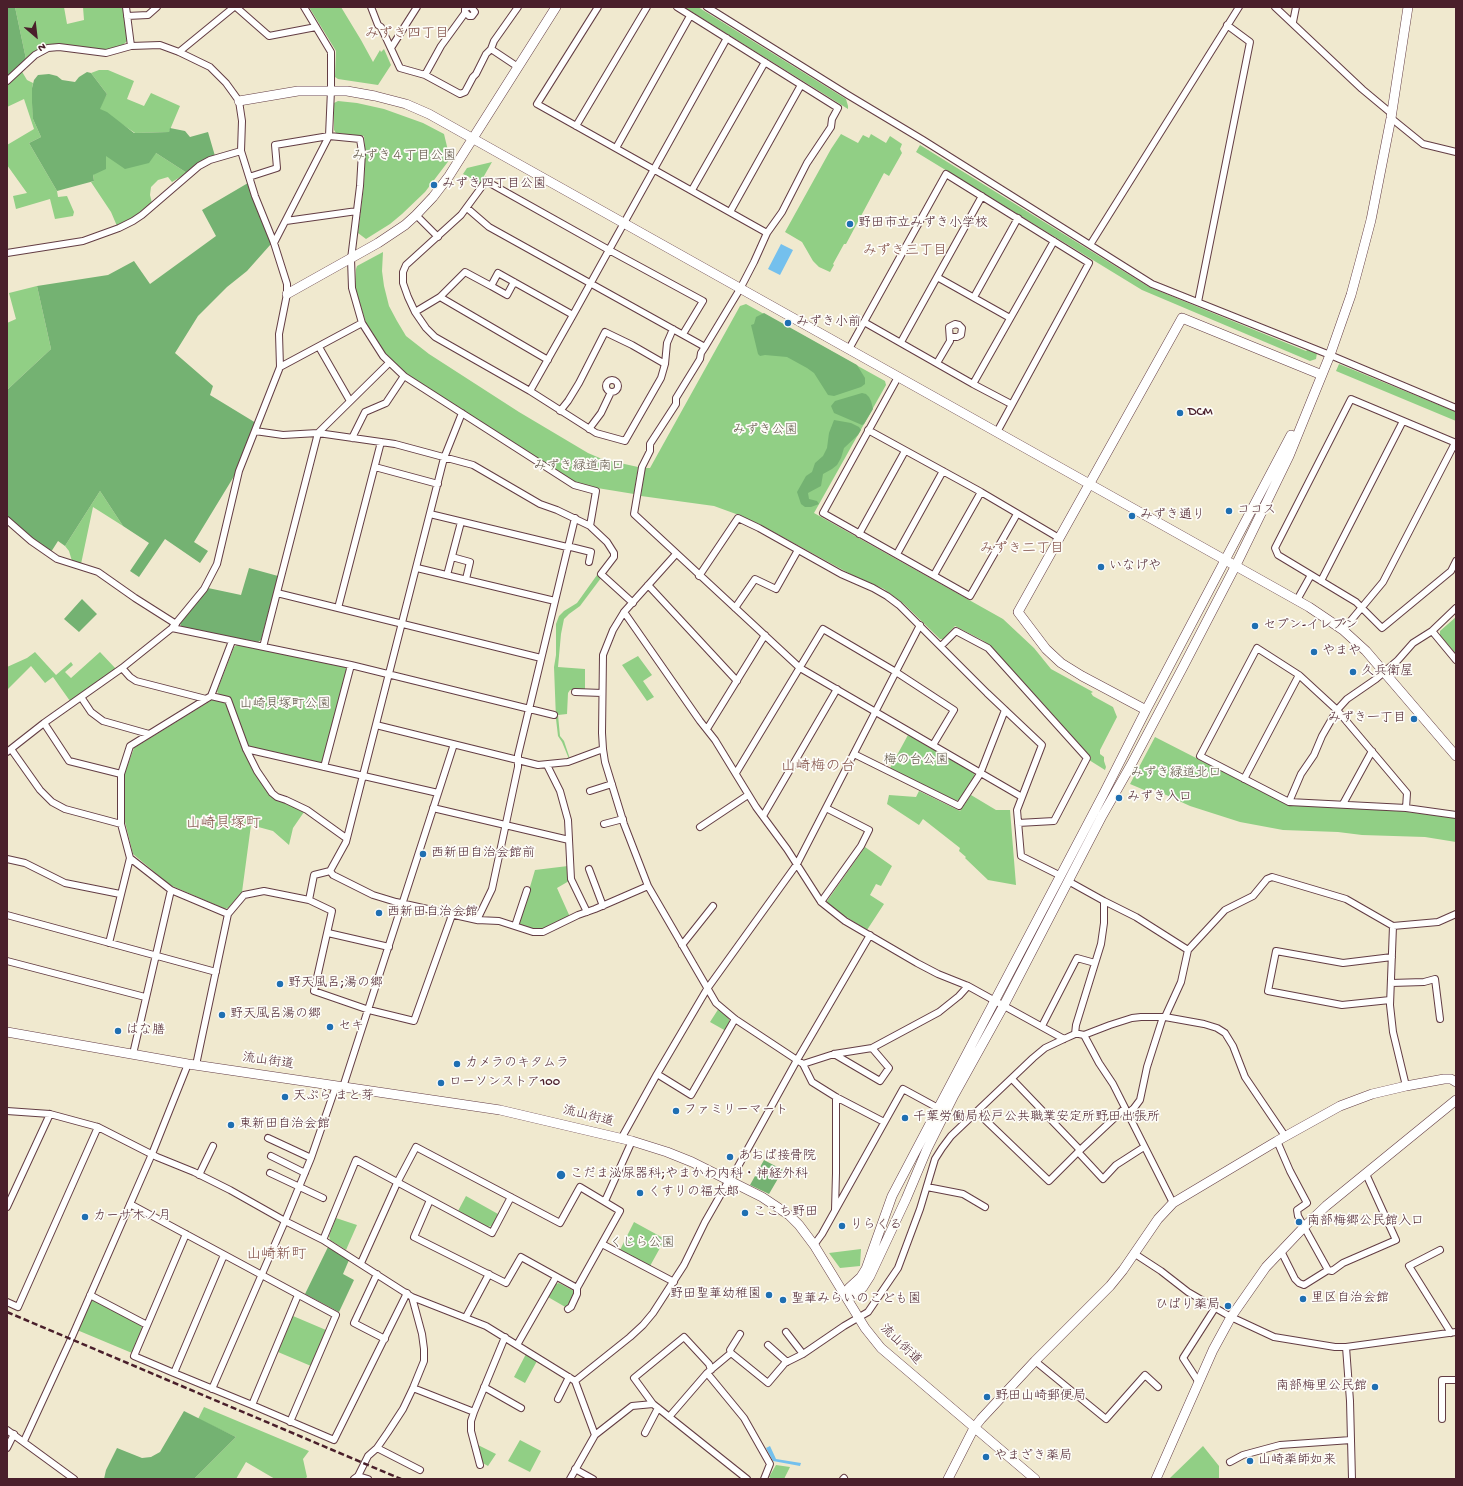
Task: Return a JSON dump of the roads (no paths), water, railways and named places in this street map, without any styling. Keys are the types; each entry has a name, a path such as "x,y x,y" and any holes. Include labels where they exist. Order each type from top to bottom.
{"street":[{"path":"126,7 130,46"},
{"path":"127,16 148,15 158,7"},
{"path":"180,52 235,7 269,36 316,27"},
{"path":"274,243 329,136 331,52 304,7"},
{"path":"371,7 378,25 400,68 425,75 460,94 465,92 486,54 491,49 494,41 518,7"},
{"path":"391,48 417,7"},
{"path":"425,75 441,46 466,10 469,16 472,16 474,10 472,7"},
{"path":"287,294 392,235 416,215 433,197 474,139 556,7"},
{"path":"598,7 537,104 767,233"},
{"path":"576,126 647,7"},
{"path":"677,7 838,108 832,119 831,127 807,163 782,212 767,233 740,289 701,353 700,359 676,398 676,404 650,444 650,451 642,467 634,514 699,576 800,668 876,711 980,774 1022,797"},
{"path":"707,7 923,140 1152,284 1330,355 1456,408"},
{"path":"1090,245 1239,7"},
{"path":"1276,7 1362,89 1423,144 1456,152"},
{"path":"1293,22 1296,7"},
{"path":"1322,375 1146,710 1064,878 1004,1005 954,1095 925,1154 870,1276 858,1292 852,1296 846,1295 849,1288 861,1277 866,1269 892,1196 994,1000 1064,878 1152,725 1236,565 1283,468 1322,375 1330,355 1351,295 1371,220 1392,116 1408,7"},
{"path":"616,148 690,16"},
{"path":"1198,302 1250,42 1227,25"},
{"path":"530,391 727,38"},
{"path":"7,80 29,59 48,48 59,47 106,53 130,46 160,45 180,52 210,67 226,82 239,101 242,121 241,151 287,284 287,294 279,334 280,368 239,471 217,564 204,589 174,626 122,668 44,723 9,751 40,790 52,802 65,809 121,824"},
{"path":"491,49 518,67"},
{"path":"692,190 765,62"},
{"path":"730,212 801,85"},
{"path":"239,101 298,91 347,91 406,104 429,114 1236,565 1320,614 1343,630 1366,651 1385,671 1456,756"},
{"path":"249,177 277,168 275,145 329,136 360,139 362,152 360,186 351,259 352,288 362,322 383,356 404,376 574,485 596,491 590,526"},
{"path":"7,253 83,241 119,228 133,221 199,166 210,160 241,151"},
{"path":"849,349 946,174 1090,263 1011,404 997,432"},
{"path":"673,329 667,343 665,364 661,378 625,441 596,433 530,391 440,340 426,328 415,312 403,283 403,272 406,265 438,237 467,208 486,181 703,301 683,334"},
{"path":"901,342 982,196"},
{"path":"467,208 489,227 705,347"},
{"path":"286,221 356,211"},
{"path":"416,215 438,237"},
{"path":"974,298 1018,218"},
{"path":"973,384 1054,241"},
{"path":"415,312 440,297 465,272 507,295 514,282"},
{"path":"491,286 498,274 573,315"},
{"path":"937,277 1010,318"},
{"path":"440,297 548,360"},
{"path":"1146,710 1082,676 1061,663 1046,649 1018,612 1182,318 1322,375"},
{"path":"280,368 362,322"},
{"path":"864,322 1011,404"},
{"path":"560,411 579,383 605,332 632,345 665,364"},
{"path":"937,363 950,341 950,337"},
{"path":"319,347 350,400"},
{"path":"264,647 318,432 389,363"},
{"path":"352,438 365,412 386,402 404,376"},
{"path":"898,377 824,513 970,596 1017,514"},
{"path":"589,429 601,413 611,392"},
{"path":"1343,630 1362,607 1383,582 1455,443 1351,399 1275,548 1278,555 1356,602 1362,607 1382,628 1451,571 1456,561"},
{"path":"330,871 346,838 417,568 444,458 462,413"},
{"path":"1321,581 1403,421"},
{"path":"868,430 981,492 1059,538"},
{"path":"256,431 282,435 318,432 395,444 473,465 540,504 575,518 590,526 607,542 614,553 614,557 601,574 633,603"},
{"path":"338,608 381,442"},
{"path":"859,534 905,451"},
{"path":"375,467 438,484"},
{"path":"897,554 943,471"},
{"path":"934,575 981,492"},
{"path":"430,514 591,552 589,562"},
{"path":"477,920 492,889 518,767 518,754 528,708 575,518"},
{"path":"699,576 738,518 759,528 841,574 887,596 920,625 1042,745 1017,810 1021,856 1136,917 1188,950"},
{"path":"7,520 31,541 57,559 98,572 174,626 232,641 351,665 554,715"},
{"path":"447,575 461,522"},
{"path":"735,608 755,579 776,589 798,550"},
{"path":"676,554 624,612 613,630 603,655 603,749 623,819 648,886 716,1003 736,1019 802,1064 812,1082 836,1097 884,1122"},
{"path":"452,557 470,562 466,580"},
{"path":"417,568 555,601"},
{"path":"1297,600 1311,575"},
{"path":"648,585 737,681"},
{"path":"278,593 541,658"},
{"path":"1289,802 1301,774 1314,755 1322,736 1337,710 1354,693 1369,684 1385,671 1413,643 1432,631 1456,608"},
{"path":"624,612 726,756 748,794 797,864 821,902 845,921 938,974 968,986 1064,1038"},
{"path":"621,1139 707,989 797,864 920,625"},
{"path":"736,773 823,629 896,672 954,710 933,745"},
{"path":"941,646 956,631 988,648 1086,758 1054,821 1018,823"},
{"path":"1432,631 1456,660"},
{"path":"707,729 765,635"},
{"path":"109,943 130,858 121,824 121,774 130,746 209,697 232,641"},
{"path":"1406,808 1407,794 1337,710 1299,675 1257,648 1200,756 1289,802 1406,808 1456,815"},
{"path":"324,767 351,665"},
{"path":"122,668 136,681 228,700 246,748 257,771 272,793 277,797 307,810 346,838"},
{"path":"1244,778 1299,675"},
{"path":"763,816 836,689"},
{"path":"575,692 602,693"},
{"path":"81,697 91,712 103,721 149,734"},
{"path":"854,754 959,806 980,774 1005,710"},
{"path":"44,723 69,761 121,774"},
{"path":"376,724 538,765 568,762 603,749"},
{"path":"212,1389 305,1173 369,1010 454,744"},
{"path":"246,748 324,767 363,774 438,793"},
{"path":"1344,804 1372,751"},
{"path":"547,765 555,779 568,820 571,879 587,912"},
{"path":"590,791 612,784"},
{"path":"700,827 748,794"},
{"path":"433,808 569,840"},
{"path":"821,902 861,846 869,830 826,808"},
{"path":"604,824 623,819"},
{"path":"130,858 171,890 228,914"},
{"path":"7,860 25,863 65,883 120,894"},
{"path":"589,870 603,906"},
{"path":"330,871 333,875 373,894 402,903 477,920 499,921 533,932 543,932 648,886"},
{"path":"309,900 314,874 330,871"},
{"path":"978,1112 1049,1181 1079,1151 1126,1111 1134,1108 1140,1100 1148,1067 1164,1017 1181,982 1188,950 1225,910 1253,896 1267,879 1272,877 1346,899 1393,926 1438,922 1456,914"},
{"path":"133,1054 171,890"},
{"path":"515,926 526,890"},
{"path":"24,1441 192,1065 216,972 228,914 244,895 264,891 309,900 332,911 314,991 369,1010 414,1021 452,915"},
{"path":"1074,1034 1101,944 1104,923 1104,900"},
{"path":"682,945 713,906"},
{"path":"7,915 216,972"},
{"path":"1393,926 1390,1000 1394,1032 1406,1086"},
{"path":"328,933 389,947"},
{"path":"576,1381 642,1325 653,1313 674,1282 705,1222 870,935"},
{"path":"1390,1000 1342,1005 1268,991 1276,951 1343,963 1392,957"},
{"path":"1042,1026 1077,958 1095,963"},
{"path":"7,961 145,997"},
{"path":"1391,983 1424,982 1435,979 1440,1019"},
{"path":"802,1064 834,1054 872,1048 939,1012 959,996 968,986"},
{"path":"731,1353 768,1383 787,1362 803,1354 871,1309 898,1268 920,1209 935,1159 951,1136 1045,1048 1074,1034 1084,1035 1132,1018 1164,1017 1204,1024 1225,1033 1233,1046 1245,1077 1281,1138 1290,1172 1307,1203 1297,1210 1298,1216 1305,1226 1328,1270"},
{"path":"657,1074 691,1095 736,1019"},
{"name":"流山街道","path":"7,1032 192,1065 500,1110 621,1139 667,1152 692,1162 762,1197 789,1215 799,1225 814,1245 865,1328 881,1348 1035,1479"},
{"path":"1084,1035 1126,1111 1173,1203"},
{"path":"834,1054 880,1081 889,1068 872,1048"},
{"path":"1012,1079 1103,1179 1116,1165 1144,1147"},
{"path":"948,1479 974,1428 1035,1361 1110,1286 1135,1254 1158,1219 1173,1203 1281,1138 1340,1106 1372,1094 1406,1086 1444,1079 1450,1079 1456,1082"},
{"path":"814,1245 822,1234 903,1089 938,1108"},
{"path":"834,1212 836,1180 836,1097"},
{"path":"1156,1479 1213,1350 1231,1317 1252,1286 1281,1251 1326,1206 1456,1100"},
{"path":"7,1111 50,1114 98,1128 230,1190 285,1221 323,1240 410,1295 486,1326 576,1381 595,1435"},
{"path":"7,1207 50,1114"},
{"path":"7,1302 18,1307 98,1128"},
{"path":"268,1138 311,1158"},
{"path":"605,1201 632,1142"},
{"path":"199,1175 213,1146"},
{"path":"361,1263 397,1183 416,1147 560,1223 580,1187 620,1211 578,1288 571,1307 568,1309"},
{"path":"925,1154 935,1159"},
{"path":"271,1156 305,1173"},
{"path":"323,1240 356,1160 492,1233 511,1197"},
{"path":"270,1173 323,1198"},
{"path":"1281,1251 1295,1279 1304,1285 1328,1270 1332,1271 1343,1263 1396,1240 1366,1174"},
{"path":"836,1180 848,1186"},
{"path":"927,1187 964,1194 985,1207"},
{"path":"430,1200 414,1237 506,1283 520,1257 578,1288"},
{"path":"130,1204 336,1316 290,1422"},
{"path":"186,1234 134,1356 334,1440 385,1339 410,1295"},
{"path":"602,1244 674,1282"},
{"path":"1135,1254 1161,1271 1188,1292 1231,1317 1274,1337 1335,1347 1346,1347 1453,1332 1409,1266 1440,1250"},
{"path":"174,1372 224,1255"},
{"path":"377,1274 354,1323 385,1339"},
{"path":"466,1317 489,1274"},
{"path":"517,1345 556,1277"},
{"path":"90,1295 147,1325"},
{"path":"252,1405 298,1295"},
{"path":"368,1479 356,1478 368,1456 377,1448 403,1409 424,1361 422,1334 410,1295"},
{"path":"1198,1382 1183,1358 1215,1308"},
{"path":"786,1332 803,1354"},
{"path":"669,1417 709,1371 731,1353 730,1350 740,1334"},
{"path":"480,1465 471,1431 471,1421 505,1337"},
{"path":"747,1479 653,1404 634,1378 684,1337 709,1364 709,1371 744,1418 770,1464 764,1479"},
{"path":"768,1345 787,1362"},
{"path":"1346,1347 1352,1479"},
{"path":"1035,1361 1106,1419 1145,1375 1158,1387"},
{"path":"558,1399 569,1377"},
{"path":"1442,1419 1442,1380 1456,1380"},
{"path":"484,1387 521,1408"},
{"path":"413,1388 474,1412"},
{"path":"570,1479 595,1435 632,1406 653,1404"},
{"path":"645,1433 658,1408"},
{"path":"7,1430 74,1479"},
{"path":"7,1448 14,1434"},
{"path":"1230,1462 1243,1455 1280,1445 1351,1440"},
{"path":"377,1448 420,1470"},
{"path":"575,1469 593,1479"}],"water":[{"path":"781,244 793,250 780,275 768,269"},
{"path":"770,1446 776,1459 801,1463 800,1466 773,1461 766,1448"}],"railway":[{"path":"7,1312 401,1479"}],"place":[{"name":"みずき四丁目公園","path":"434,185"},
{"name":"野田市立みずき小学校","path":"850,224"},
{"name":"みずき小前","path":"788,323"},
{"name":"DCM","path":"1180,413"},
{"name":"ココス","path":"1229,511"},
{"name":"みずき通り","path":"1132,516"},
{"name":"いなげや","path":"1101,567"},
{"name":"セブン-イレブン","path":"1255,626"},
{"name":"やまや","path":"1314,652"},
{"name":"久兵衛屋","path":"1353,672"},
{"name":"みずき一丁目","path":"1414,719"},
{"name":"みずき入口","path":"1119,798"},
{"name":"西新田自治会館前","path":"423,854"},
{"name":"西新田自治会館","path":"379,913"},
{"name":"野天風呂;湯の郷","path":"280,984"},
{"name":"野天風呂湯の郷","path":"222,1015"},
{"name":"セキ","path":"330,1027"},
{"name":"はな膳","path":"118,1031"},
{"name":"カメラのキタムラ","path":"457,1064"},
{"name":"ローソンストア100","path":"441,1083"},
{"name":"天ぷら まと芽","path":"285,1097"},
{"name":"ファミリーマート","path":"676,1111"},
{"name":"千葉労働局松戸公共職業安定所野田出張所","path":"905,1118"},
{"name":"東新田自治会館","path":"231,1125"},
{"name":"あおば接骨院","path":"730,1157"},
{"name":"こだま泌尿器科;やまかわ内科・神経外科","path":"561,1175"},
{"name":"くすりの福太郎","path":"640,1193"},
{"name":"ここち野田","path":"745,1213"},
{"name":"カーサ木ノ月","path":"85,1217"},
{"name":"南部梅郷公民館入口","path":"1299,1222"},
{"name":"りらくる","path":"842,1226"},
{"name":"野田聖華幼稚園","path":"769,1295"},
{"name":"里区自治会館","path":"1303,1299"},
{"name":"聖華みらいのこども園","path":"783,1300"},
{"name":"ひばり薬局","path":"1228,1306"},
{"name":"南部梅里公民館","path":"1375,1387"},
{"name":"野田山崎郵便局","path":"987,1397"},
{"name":"やまざき薬局","path":"986,1457"},
{"name":"山崎薬師如来","path":"1250,1461"}],"district":[{"name":"みずき四丁目","path":"407,35"},
{"name":"みずき三丁目","path":"905,252"},
{"name":"みずき二丁目","path":"1022,550"},
{"name":"山崎梅の台","path":"818,768"},
{"name":"山崎貝塚町","path":"223,825"},
{"name":"山崎新町","path":"276,1256"}],"park label":[{"name":"みずき４丁目公園","path":"404,157"},
{"name":"みずき公園","path":"765,431"},
{"name":"みずき緑道南口","path":"579,467"},
{"name":"山崎貝塚町公園","path":"285,705"},
{"name":"梅の台公園","path":"916,761"},
{"name":"みずき緑道北口","path":"1176,774"},
{"name":"くじら公園","path":"642,1244"}]}
